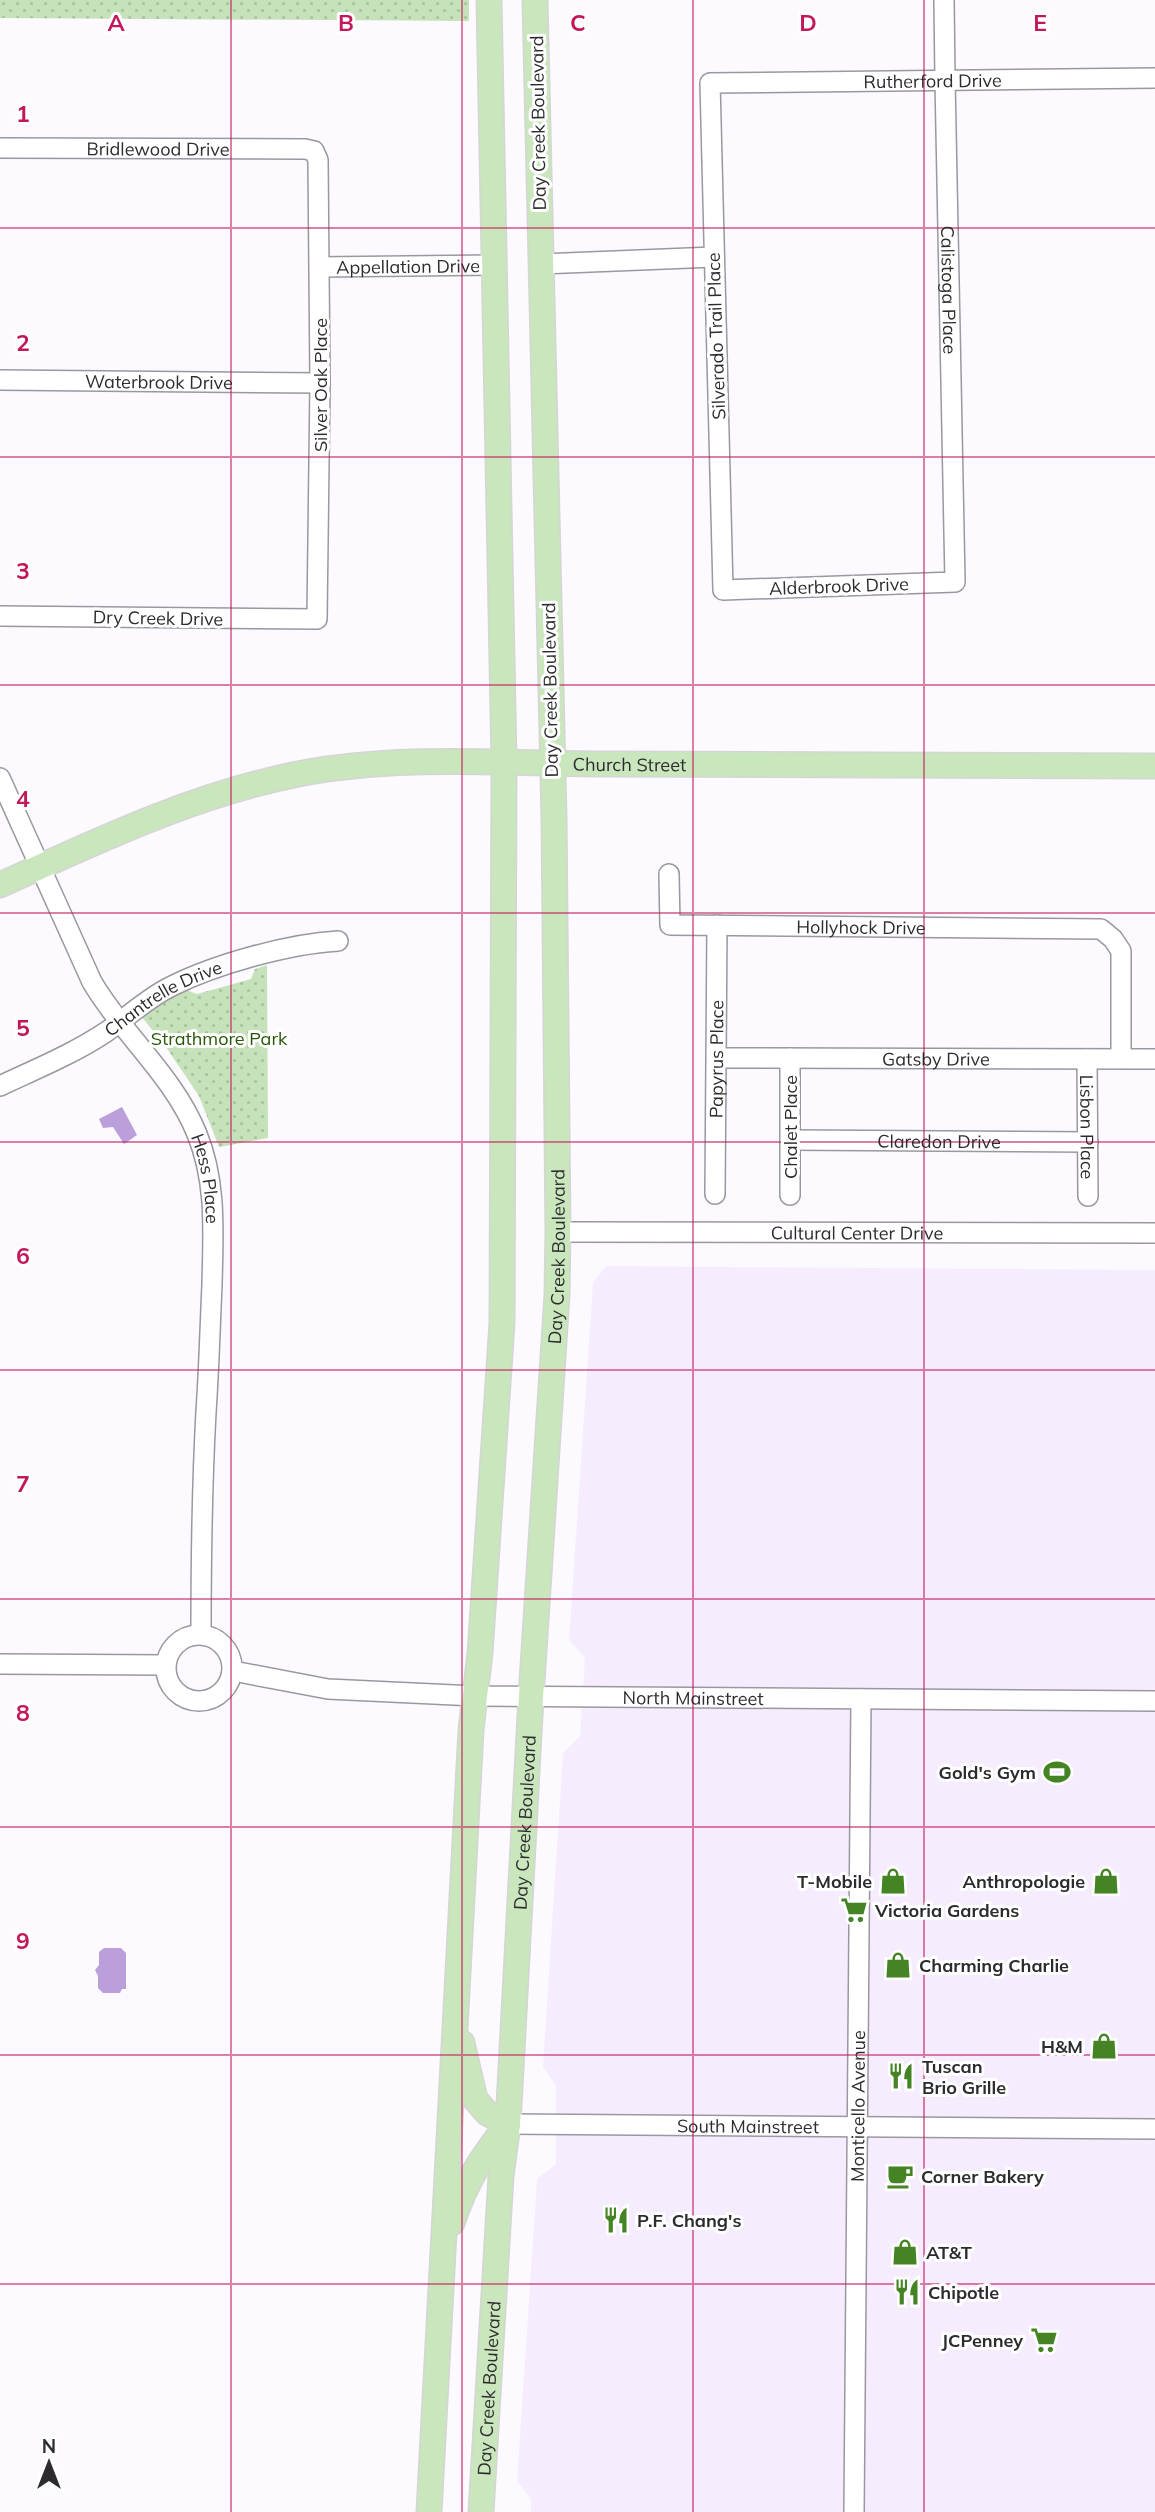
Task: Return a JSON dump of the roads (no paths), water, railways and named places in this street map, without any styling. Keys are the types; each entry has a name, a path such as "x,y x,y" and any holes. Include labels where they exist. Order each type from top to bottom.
{"main road":[{"path":"429,2512 470,1743 480,1653 502,1323 504,762 489,0"},
{"name":"Day Creek Boulevard","path":"481,2512 499,2204 508,2124 531,1698 557,1295 552,763 536,0"},
{"name":"Church Street","path":"0,886 114,833 232,789 302,773 385,764 456,760 552,763 1155,766"},
{"path":"443,2248 461,2196 479,2161 508,2124 487,2113 475,2099 455,2015"}],"street":[{"name":"Calistoga Place","path":"944,0 955,582"},
{"name":"Rutherford Drive","path":"710,83 1155,78"},
{"name":"Silverado Trail Place","path":"710,83 723,590"},
{"name":"Bridlewood Drive","path":"0,148 314,151"},
{"name":"Silver Oak Place","path":"314,151 318,160 320,267 317,619"},
{"path":"541,264 714,257"},
{"name":"Appellation Drive","path":"320,267 494,265"},
{"name":"Waterbrook Drive","path":"0,380 320,383"},
{"name":"Alderbrook Drive","path":"723,590 955,582"},
{"name":"Dry Creek Drive","path":"0,616 317,619"},
{"name":"Hess Place","path":"0,778 92,982 119,1023 179,1098 207,1161 211,1182 212,1265 201,1634"},
{"name":"Hollyhock Drive","path":"669,874 670,925 1101,929 1113,939 1121,951 1121,1058"},
{"name":"Papyrus Place","path":"715,1194 717,926"},
{"name":"Chantrelle Drive","path":"0,1086 85,1045 160,992 188,979 290,948 338,941"},
{"name":"Gatsby Drive","path":"717,1058 1155,1059"},
{"name":"Chalet Place","path":"790,1058 790,1195"},
{"name":"Lisbon Place","path":"1087,1059 1088,1196"},
{"name":"Claredon Drive","path":"790,1140 1088,1142"},
{"name":"Cultural Center Drive","path":"558,1232 1155,1233"},
{"path":"201,1634 222,1644 228,1652 233,1671 226,1689 219,1695 199,1702 178,1694 166,1676 165,1665 174,1645 183,1639 201,1634"},
{"path":"0,1664 165,1665"},
{"name":"North Mainstreet","path":"233,1671 328,1689 531,1698 1155,1701"},
{"name":"Monticello Avenue","path":"855,2512 860,1699"},
{"name":"South Mainstreet","path":"508,2124 1155,2129"}],"place":[{"name":"Gold's Gym","path":"1057,1772"},
{"name":"T-Mobile","path":"893,1881"},
{"name":"Anthropologie","path":"1106,1881"},
{"name":"Victoria Gardens","path":"854,1910"},
{"name":"Charming Charlie","path":"898,1965"},
{"name":"H&M","path":"1104,2046"},
{"name":"Tuscan Brio Grille","path":"901,2076"},
{"name":"Corner Bakery","path":"900,2176"},
{"name":"P.F. Chang's","path":"616,2220"},
{"name":"AT&T","path":"905,2252"},
{"name":"Chipotle","path":"907,2292"},
{"name":"JCPenney","path":"1044,2340"}],"park label":[{"name":"Strathmore Park","path":"219,1038"}]}
